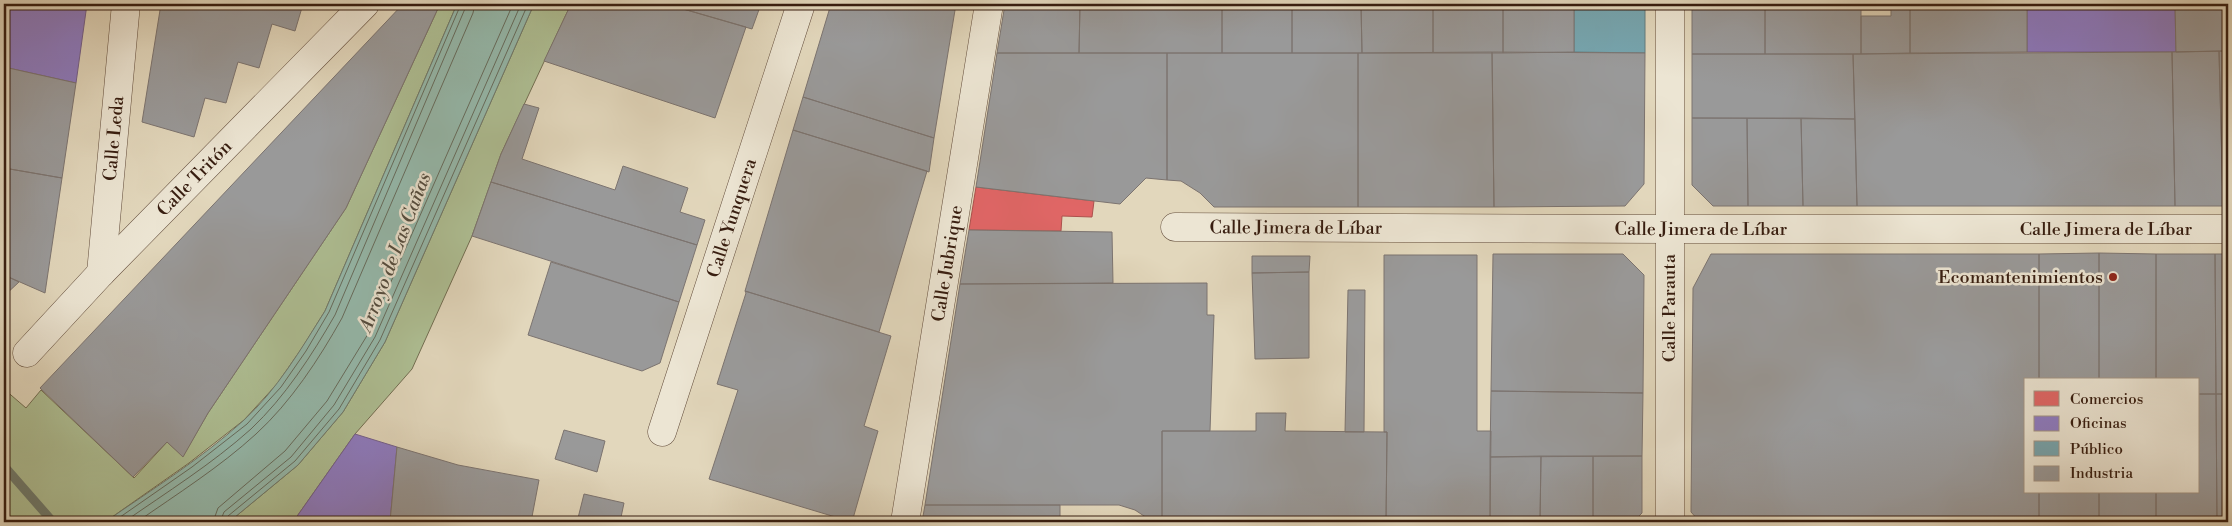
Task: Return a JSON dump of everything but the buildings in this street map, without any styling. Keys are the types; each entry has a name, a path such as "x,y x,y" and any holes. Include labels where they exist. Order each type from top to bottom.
{"street":[{"name":"Calle Leda","path":"101,273 126,4"},
{"name":"Calle Tritón","path":"27,353 101,273 365,4"},
{"name":"Calle Yunquera","path":"662,432 801,4"},
{"name":"Calle Jubrique","path":"905,522 989,4"},
{"name":"Calle Parauta","path":"1670,4 1670,522"},
{"name":"Calle Jimera de Líbar","path":"1175,227 1669,230 2228,228"}],"green space":[{"path":"440,4 457,4 325,311 277,384 244,420 189,463 105,522 4,522 4,389 26,408 41,390 134,478 167,442 183,456 208,413 346,208"},
{"path":"534,4 571,4 501,154 472,236 412,369 355,434 293,522 229,522 298,465 343,412 385,342"}],"water":[{"name":"Arroyo de Las Cañas","path":"457,4 534,4 385,342 343,412 298,465 229,522 105,522 227,435 255,409 278,383 325,311"}],"waterway":[{"path":"4,466 53,522"}],"place":[{"name":"Ecomantenimientos","path":"2113,277"}]}
